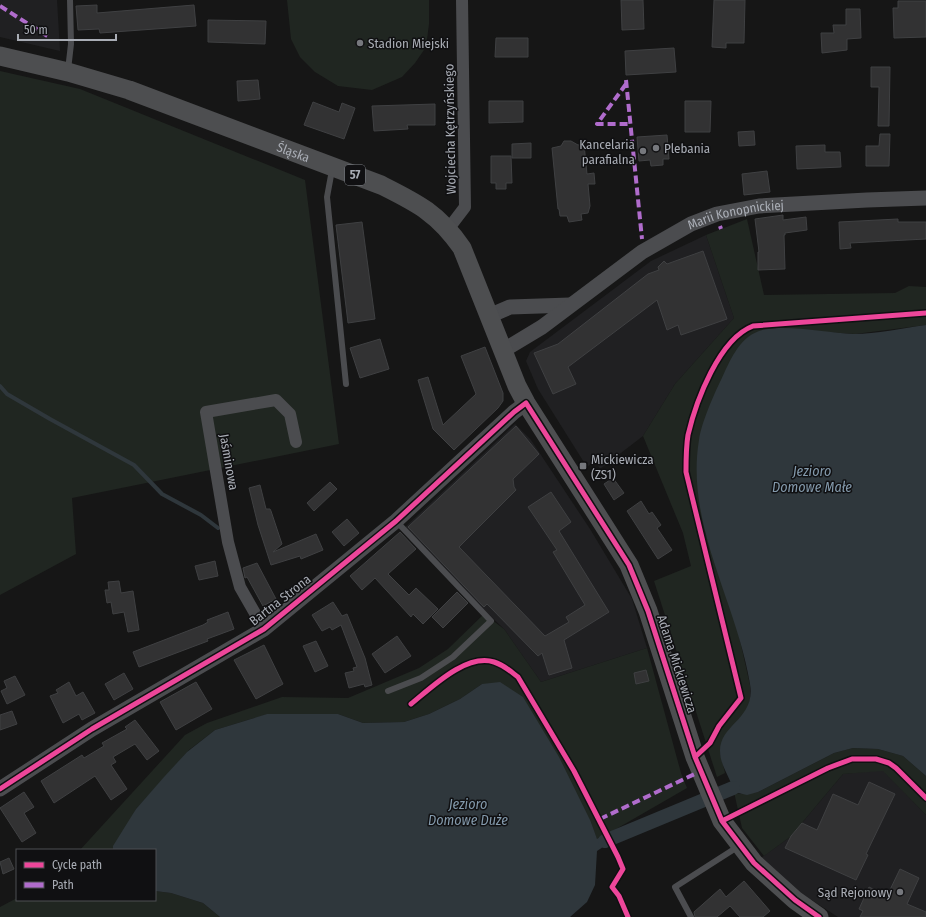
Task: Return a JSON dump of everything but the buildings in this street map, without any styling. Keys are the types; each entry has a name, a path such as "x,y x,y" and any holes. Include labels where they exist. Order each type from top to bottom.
{"main road":[{"name":"Śląska","path":"0,56 68,72 129,90 381,184 420,204 449,228 462,248 504,350"},
{"name":"Adama Mickiewicza","path":"504,350 517,386 526,403 630,565 648,611 695,758 706,787 722,821 754,864 795,900 819,917"}],"street":[{"name":"Wojciecha Kętrzyńskiego","path":"449,228 465,206 462,0"},
{"name":"Marii Konopnickiej","path":"504,350 542,327 570,304 642,252 671,234 691,224 730,210 774,205 926,198"},
{"path":"489,316 510,307 570,304"},
{"name":"Jaśminowa","path":"264,629 240,587 228,542 206,412 276,400 290,414 296,442"},
{"name":"Bartna Strona","path":"0,789 92,729 264,629 396,521 514,412 526,403"}],"lane":[{"path":"68,72 71,44 70,0"},
{"path":"332,166 326,197 346,384"},
{"path":"388,691 421,678 453,657 491,621 396,521"},
{"path":"691,917 675,887 740,845"}],"shaded area":[{"path":"0,0 57,0 60,51 0,37"},
{"name":"Stadion Miejski","path":"287,0 429,0 429,24 426,47 415,63 402,77 372,90 338,86 315,72 300,57 291,39"},
{"path":"0,71 80,89 305,180 339,444 72,498 76,554 0,595"},
{"path":"747,219 764,295 895,293 909,286 926,287 926,325 855,334 779,329 759,331 705,532 737,627 750,685 750,700 746,712 739,719 720,752 725,773 717,777 654,581 691,566 683,533 643,436 675,384 734,318 706,235"},
{"path":"706,235 734,318 675,384 643,436 600,469 595,461 587,467 538,389 526,361 530,352 651,261"},
{"path":"515,424 531,440 590,529 632,599 647,648 541,682 504,629 402,530"},
{"path":"484,614 504,629 541,682 647,648 681,773 687,788 597,840 591,822 482,684 460,699 429,714 404,722 363,723 338,714 268,714 215,730 189,750 136,809 115,849 81,849 185,735 207,723 282,697 348,698 419,668 448,649"},
{"path":"853,748 878,749 903,756 926,776 926,815 883,771 843,774 790,837 764,856 742,828 734,792 740,794 758,792 834,753"},
{"path":"883,770 926,815 926,917 838,917 754,863 790,837 843,774"},
{"path":"156,891 171,893 203,903 220,917 0,917 0,907 16,899 16,901 156,901"}],"water":[{"name":"Jezioro Domowe Małe","path":"926,325 926,776 903,756 878,749 853,748 834,753 758,792 747,795 734,792 722,762 720,751 726,734 748,705 750,684 744,653 714,563 699,502 697,472 699,440 702,426 711,401 728,365 740,345 745,339 759,331 792,328 862,334"},
{"name":"Jezioro Domowe Duże","path":"500,682 523,697 559,757 591,822 597,839 602,836 606,845 597,851 595,885 587,902 570,917 220,917 203,903 171,893 156,891 156,849 113,849 113,846 136,809 187,752 215,730 267,714 338,714 363,723 404,722 429,714 460,699 482,684"}],"waterway":[{"path":"0,386 7,394 134,465 162,494 201,515 218,528"},
{"path":"605,841 733,788"}],"marked path":[{"path":"0,6 49,37"},
{"path":"626,80 642,239"},
{"path":"626,84 597,124 630,124"},
{"path":"600,819 701,771"}],"cycle path":[{"path":"695,757 710,743 719,726 741,698 686,472 686,449 688,435 697,405 711,373 720,357 730,344 741,333 753,326 926,313"},
{"path":"0,789 92,729 264,629 396,521 514,412 526,403 629,565 648,611 695,757 722,821 754,863 795,900 819,917"},
{"path":"411,704 439,681 461,667 472,663 483,661 498,663 518,677 574,771 618,857 623,869 612,887 619,896 628,917"},
{"path":"722,821 828,768 852,759 876,759 889,763 926,798"}],"place":[{"name":"Stadion Miejski","path":"360,43"},
{"name":"Plebania","path":"656,148"},
{"name":"Kancelaria parafialna","path":"643,151"},
{"name":"Mickiewicza (ZS1)","path":"583,466"},
{"name":"Sąd Rejonowy","path":"900,892"}]}
